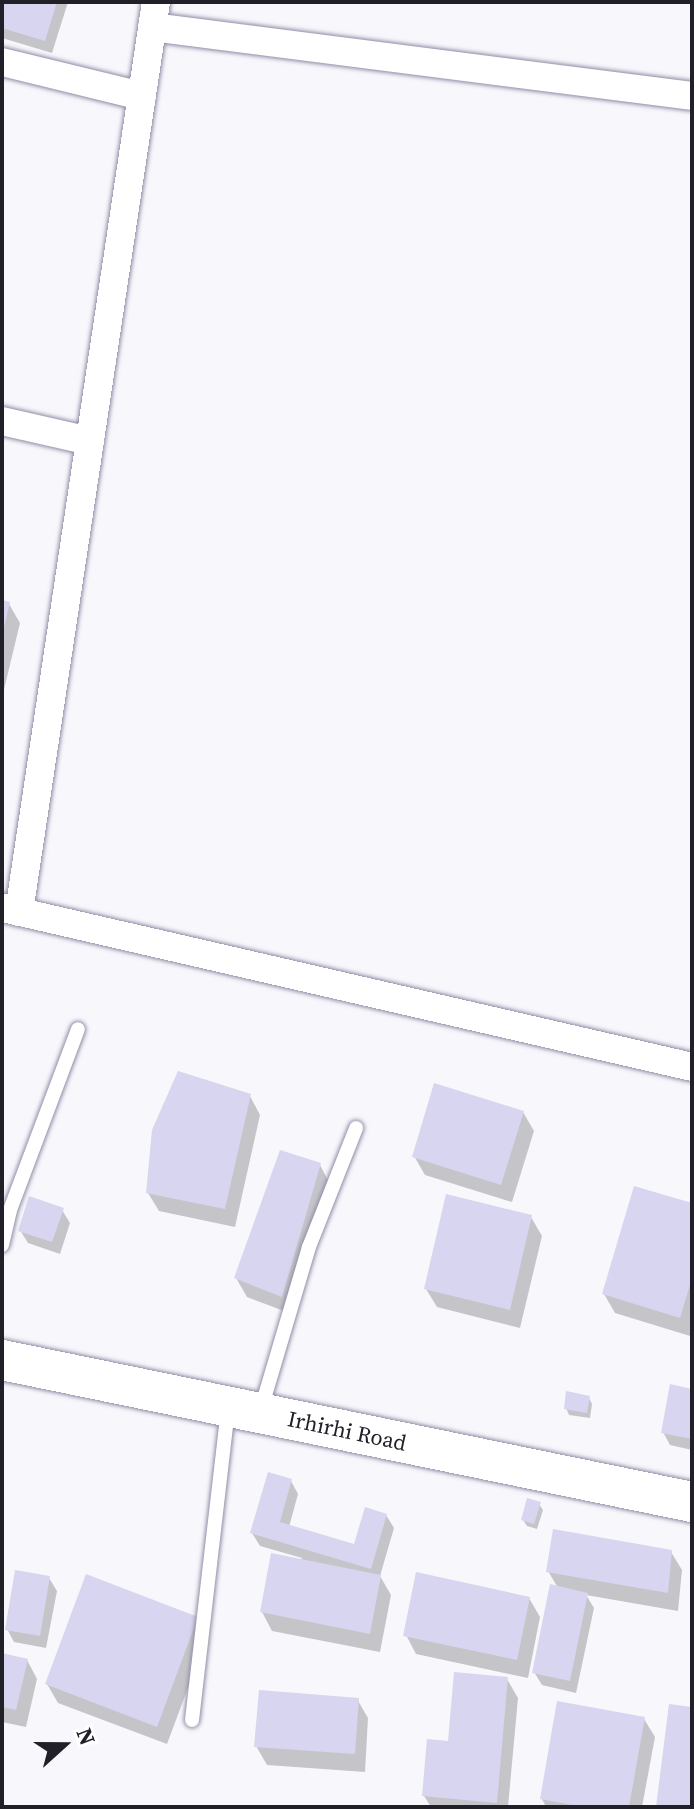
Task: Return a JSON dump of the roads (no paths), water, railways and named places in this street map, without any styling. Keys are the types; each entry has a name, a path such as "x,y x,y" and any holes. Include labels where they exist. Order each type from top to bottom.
{"street":[{"path":"692,96 154,14 90,441 11,910 692,1067"},
{"path":"2,62 142,96"},
{"path":"2,421 90,441"},
{"name":"Irhirhi Road","path":"2,1360 692,1502"}],"lane":[{"path":"2,1245 10,1210 78,1029"},
{"path":"192,1720 244,1410 356,1128"}]}
